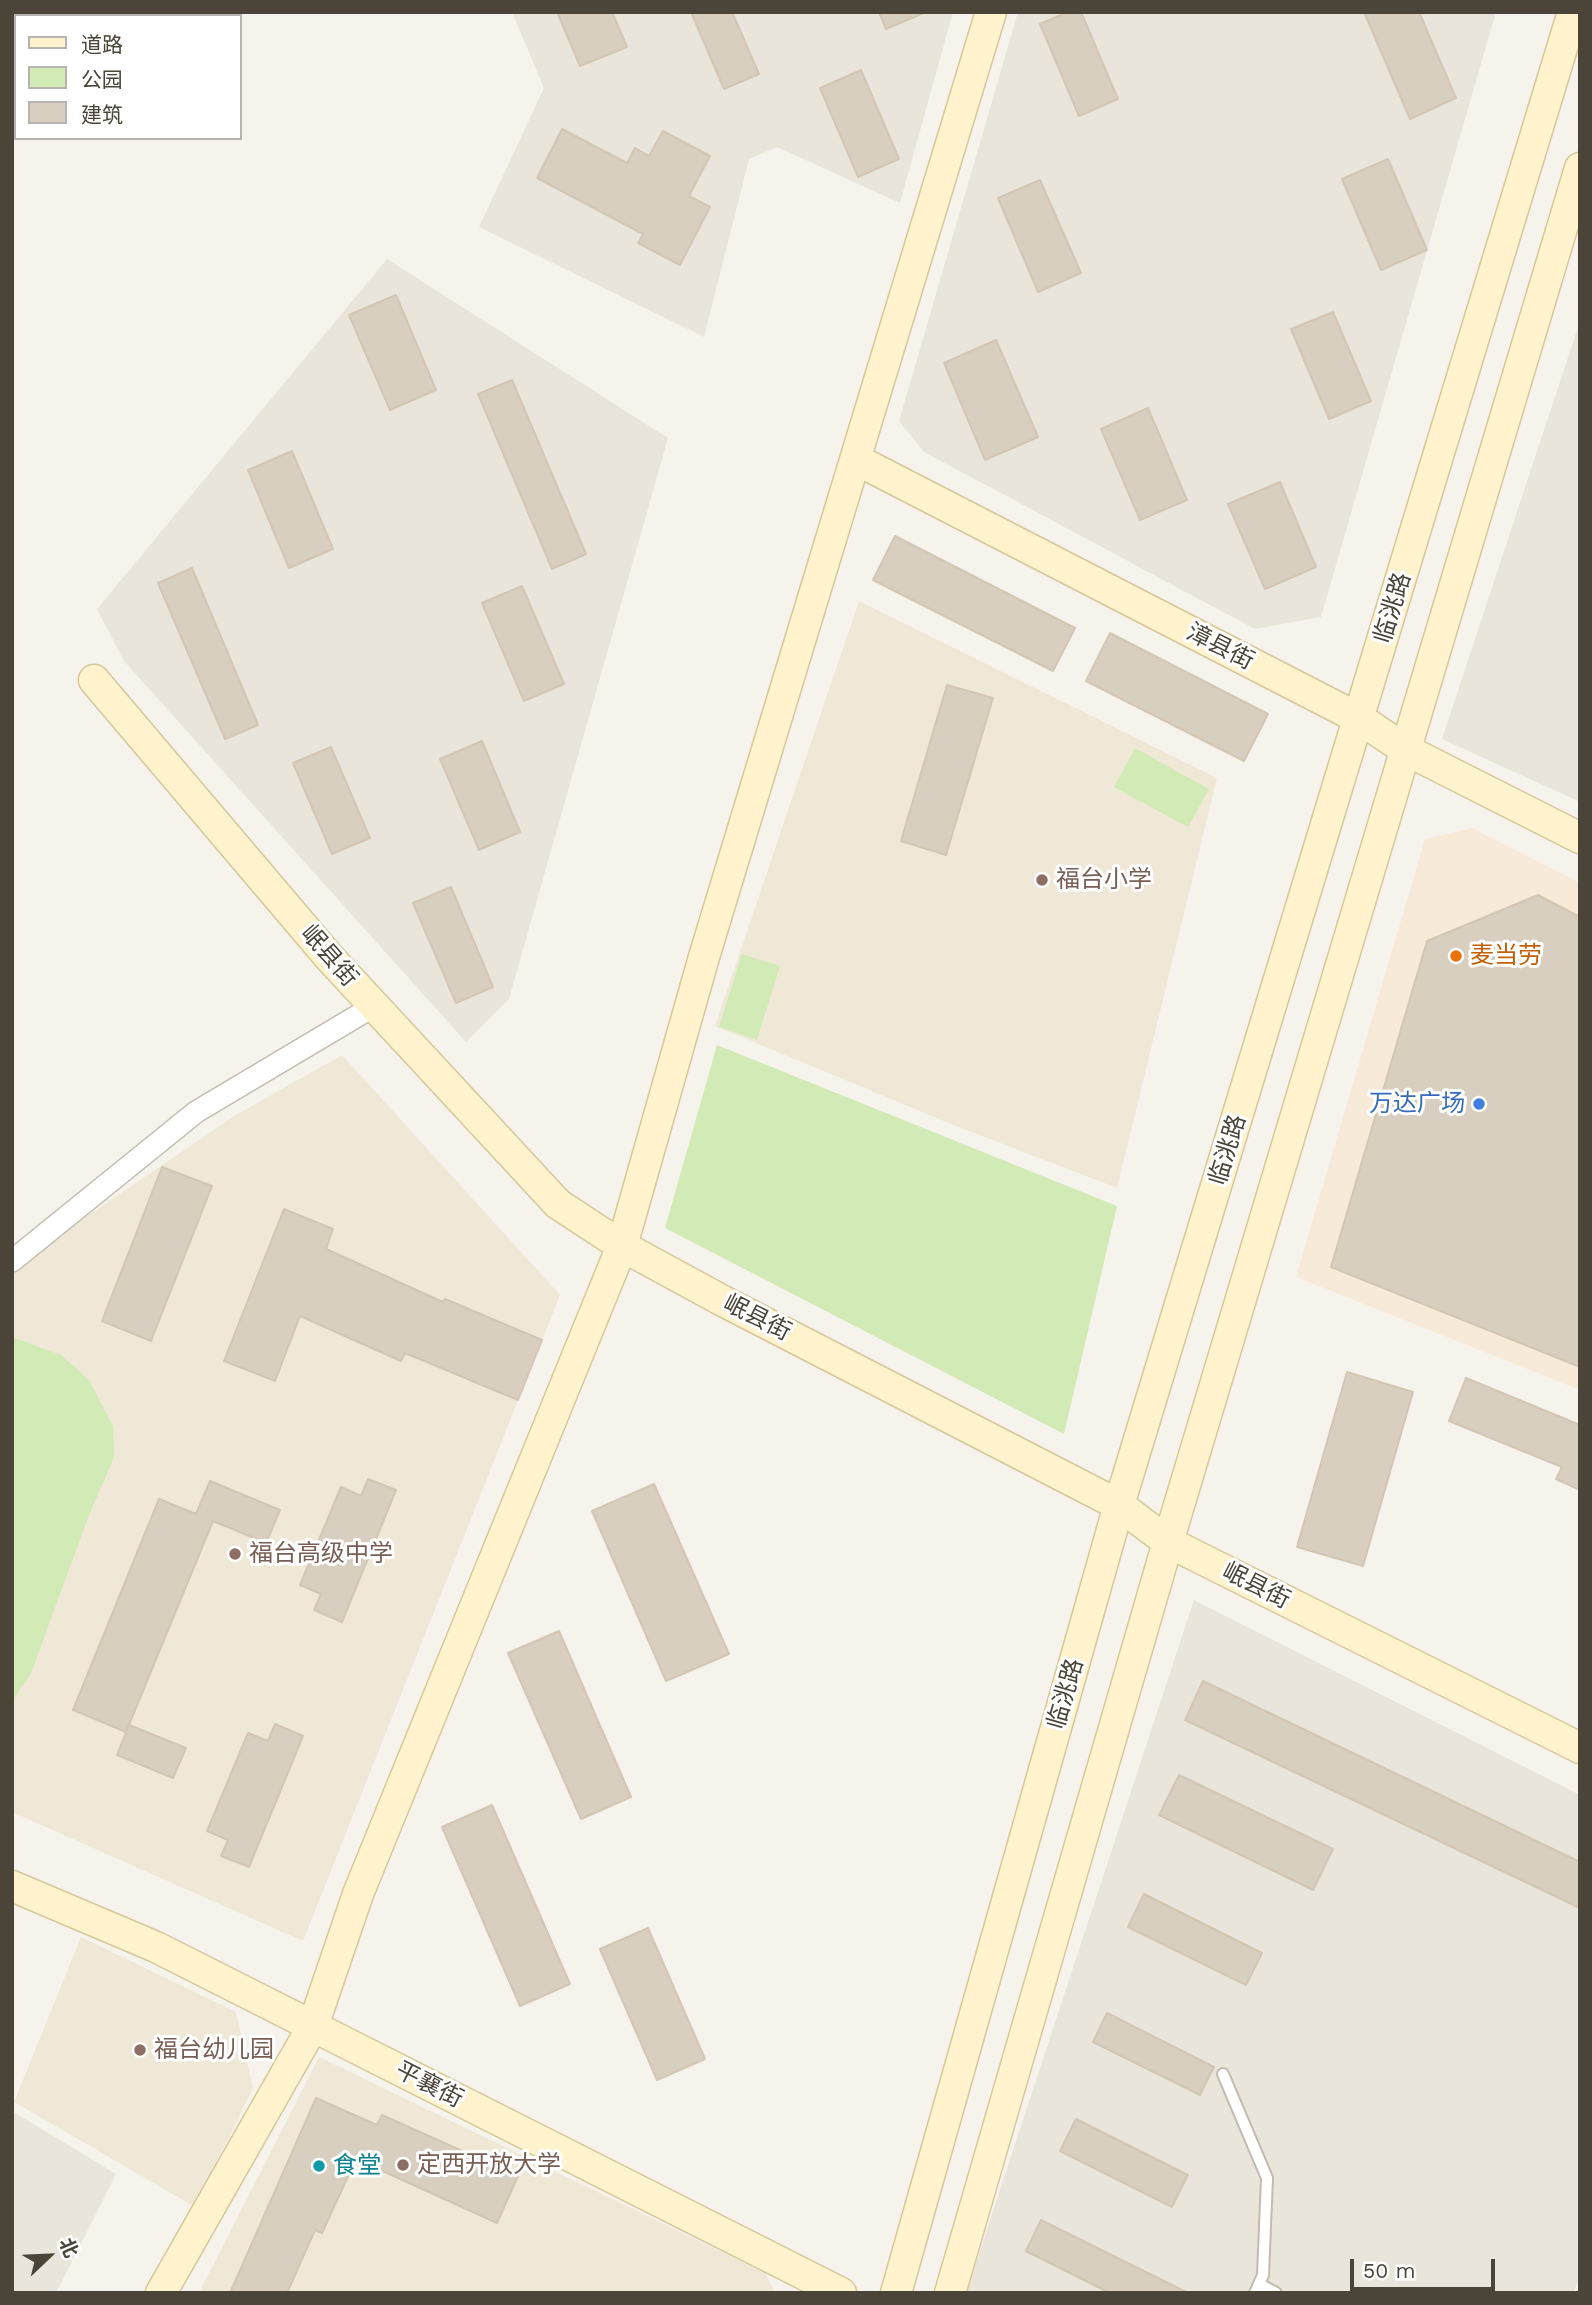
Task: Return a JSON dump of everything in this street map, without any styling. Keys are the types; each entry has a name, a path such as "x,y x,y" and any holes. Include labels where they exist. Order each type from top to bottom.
{"street":[{"path":"161,2293 313,2026 358,1894 622,1246 704,957 991,12"},
{"name":"临洮路","path":"896,2293 1119,1505 1573,12"},
{"path":"950,2293 1168,1542 1580,168"},
{"name":"漳县街","path":"857,460 1360,719 1406,750 1580,838"},
{"name":"岷县街","path":"94,680 374,1006 558,1204 622,1246 723,1301 1119,1505 1168,1542 1580,1748"},
{"path":"12,1261 196,1112 374,1006"},
{"name":"平襄街","path":"12,1886 156,1947 841,2293"}],"lane":[{"path":"1223,2074 1268,2178 1264,2275 1257,2289 1276,2293"}],"shaded area":[{"path":"512,12 953,12 900,203 777,147 749,159 704,337 479,227 544,88"},
{"path":"1018,12 1496,12 1321,617 1255,629 924,452 899,421"},
{"path":"387,259 668,438 509,999 466,1042 124,661 97,609"},
{"path":"1580,321 1580,802 1442,739"},
{"name":"福台小学","path":"859,601 1217,778 1117,1188 951,1124 715,1026"},
{"name":"万达广场","path":"1472,828 1580,883 1580,1390 1296,1277 1425,839"},
{"name":"福台高级中学","path":"342,1055 560,1295 303,1941 12,1812 12,1267 236,1115"},
{"path":"1194,1600 1580,1795 1580,2277 1573,2293 966,2293"},
{"name":"福台幼儿园","path":"81,1937 236,2012 253,2088 195,2207 14,2102"},
{"name":"定西开放大学","path":"319,2057 765,2273 775,2293 199,2293"},
{"path":"12,2111 116,2174 56,2293 12,2293"}],"green space":[{"path":"1135,748 1209,789 1188,827 1114,787"},
{"path":"742,954 780,966 757,1040 719,1027"},
{"path":"717,1045 1117,1206 1064,1434 665,1228"},
{"path":"12,1337 61,1355 89,1380 113,1426 114,1457 89,1515 31,1673 12,1701"}],"building":[{"path":"557,12 612,12 627,47 580,66"},
{"path":"691,12 732,12 759,74 724,89"},
{"path":"879,12 926,12 886,29"},
{"path":"1068,12 1081,12 1118,99 1079,116 1040,24"},
{"path":"1364,12 1419,12 1456,98 1410,119"},
{"path":"861,70 899,159 858,177 820,88"},
{"path":"562,129 627,163 635,148 649,156 663,131 710,156 689,196 710,207 680,265 638,243 643,234 537,178"},
{"path":"1388,159 1427,250 1381,270 1342,179"},
{"path":"1040,180 1081,273 1038,292 998,198"},
{"path":"396,295 436,390 390,410 349,315"},
{"path":"1333,312 1371,401 1329,419 1291,329"},
{"path":"996,340 1038,437 985,460 944,363"},
{"path":"512,380 586,554 552,569 478,394"},
{"path":"1148,408 1187,500 1140,520 1101,429"},
{"path":"292,451 333,549 289,568 248,470"},
{"path":"1280,482 1316,567 1265,589 1228,504"},
{"path":"895,536 1075,628 1053,671 873,580"},
{"path":"192,568 258,725 225,739 158,583"},
{"path":"522,586 564,684 524,701 482,603"},
{"path":"1110,633 1268,714 1244,761 1086,681"},
{"path":"947,685 993,698 946,855 901,841"},
{"path":"482,741 520,832 479,850 440,759"},
{"path":"331,747 370,838 332,854 293,763"},
{"path":"451,887 493,987 456,1003 413,903"},
{"name":"万达广场","path":"1538,895 1580,917 1580,1367 1331,1267 1427,941"},
{"path":"162,1167 212,1186 151,1341 102,1321"},
{"path":"284,1209 333,1229 326,1249 443,1302 445,1299 542,1340 518,1400 405,1353 401,1361 300,1316 275,1381 224,1361"},
{"path":"1347,1372 1413,1392 1363,1566 1297,1547"},
{"path":"1466,1378 1580,1425 1580,1490 1556,1479 1562,1467 1449,1421"},
{"path":"368,1479 396,1490 342,1622 314,1610 321,1594 300,1585 341,1487 361,1496"},
{"path":"210,1481 280,1510 266,1543 213,1521 126,1732 73,1710 159,1499 196,1514"},
{"path":"654,1484 729,1654 666,1681 592,1511"},
{"path":"559,1631 631,1797 581,1819 508,1653"},
{"path":"1203,1681 1580,1862 1580,1908 1185,1720"},
{"path":"275,1724 303,1736 249,1867 221,1856 228,1840 207,1831 248,1733 268,1741"},
{"path":"129,1725 186,1748 173,1778 117,1755"},
{"path":"1179,1775 1333,1849 1313,1890 1159,1815"},
{"path":"492,1805 570,1984 520,2006 442,1827"},
{"path":"1144,1894 1262,1953 1246,1985 1128,1927"},
{"path":"648,1928 705,2059 657,2080 600,1949"},
{"path":"1107,2013 1214,2067 1200,2095 1093,2042"},
{"path":"316,2098 377,2125 382,2115 518,2176 497,2223 356,2159 322,2233 315,2230 287,2293 230,2293"},
{"path":"1076,2119 1188,2175 1172,2207 1060,2151"},
{"path":"1041,2220 1188,2293 1110,2293 1026,2251"}],"place":[{"name":"福台小学","path":"1042,880"},
{"name":"麦当劳","path":"1456,956"},
{"name":"万达广场","path":"1479,1104"},
{"name":"福台高级中学","path":"235,1554"},
{"name":"福台幼儿园","path":"140,2050"},
{"name":"定西开放大学","path":"403,2165"},
{"name":"食堂","path":"319,2166"}]}
